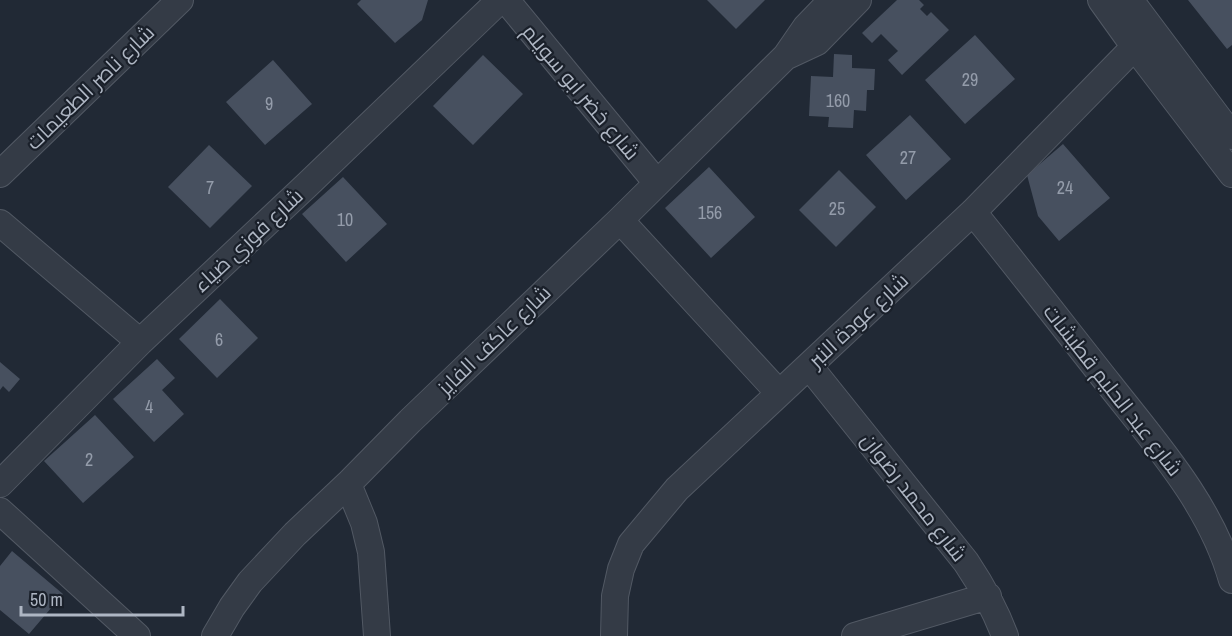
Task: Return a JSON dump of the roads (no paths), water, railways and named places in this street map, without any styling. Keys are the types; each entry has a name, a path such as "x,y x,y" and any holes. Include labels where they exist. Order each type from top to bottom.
{"street":[{"name":"شارع ناصر الطعيمات","path":"0,174 180,0"},
{"name":"شارع فوزي ضياء","path":"0,484 140,342 500,0"},
{"name":"شارع خضر ابو سويلم","path":"506,0 657,183"},
{"name":"شارع عاكف الفايز","path":"215,636 250,582 295,534 786,56 806,27 832,0"},
{"name":"شارع عاكف الفايز","path":"786,56 817,42 858,0"},
{"path":"1101,0 1143,38 1232,136"},
{"path":"1130,0 1143,38 1232,174"},
{"name":"شارع عودة النبر","path":"614,636 615,596 621,569 631,544 677,489 973,212 1143,38"},
{"name":"شارع عبد الحليم قطيشات","path":"973,212 1175,468 1215,534 1232,580"},
{"path":"620,220 779,393"},
{"path":"0,223 140,342"},
{"name":"شارع محمد رضوان","path":"809,366 971,569 988,596 1005,636"},
{"path":"348,484 364,523 371,552 377,636"},
{"path":"0,512 137,636"},
{"path":"855,636 988,596"}]}
